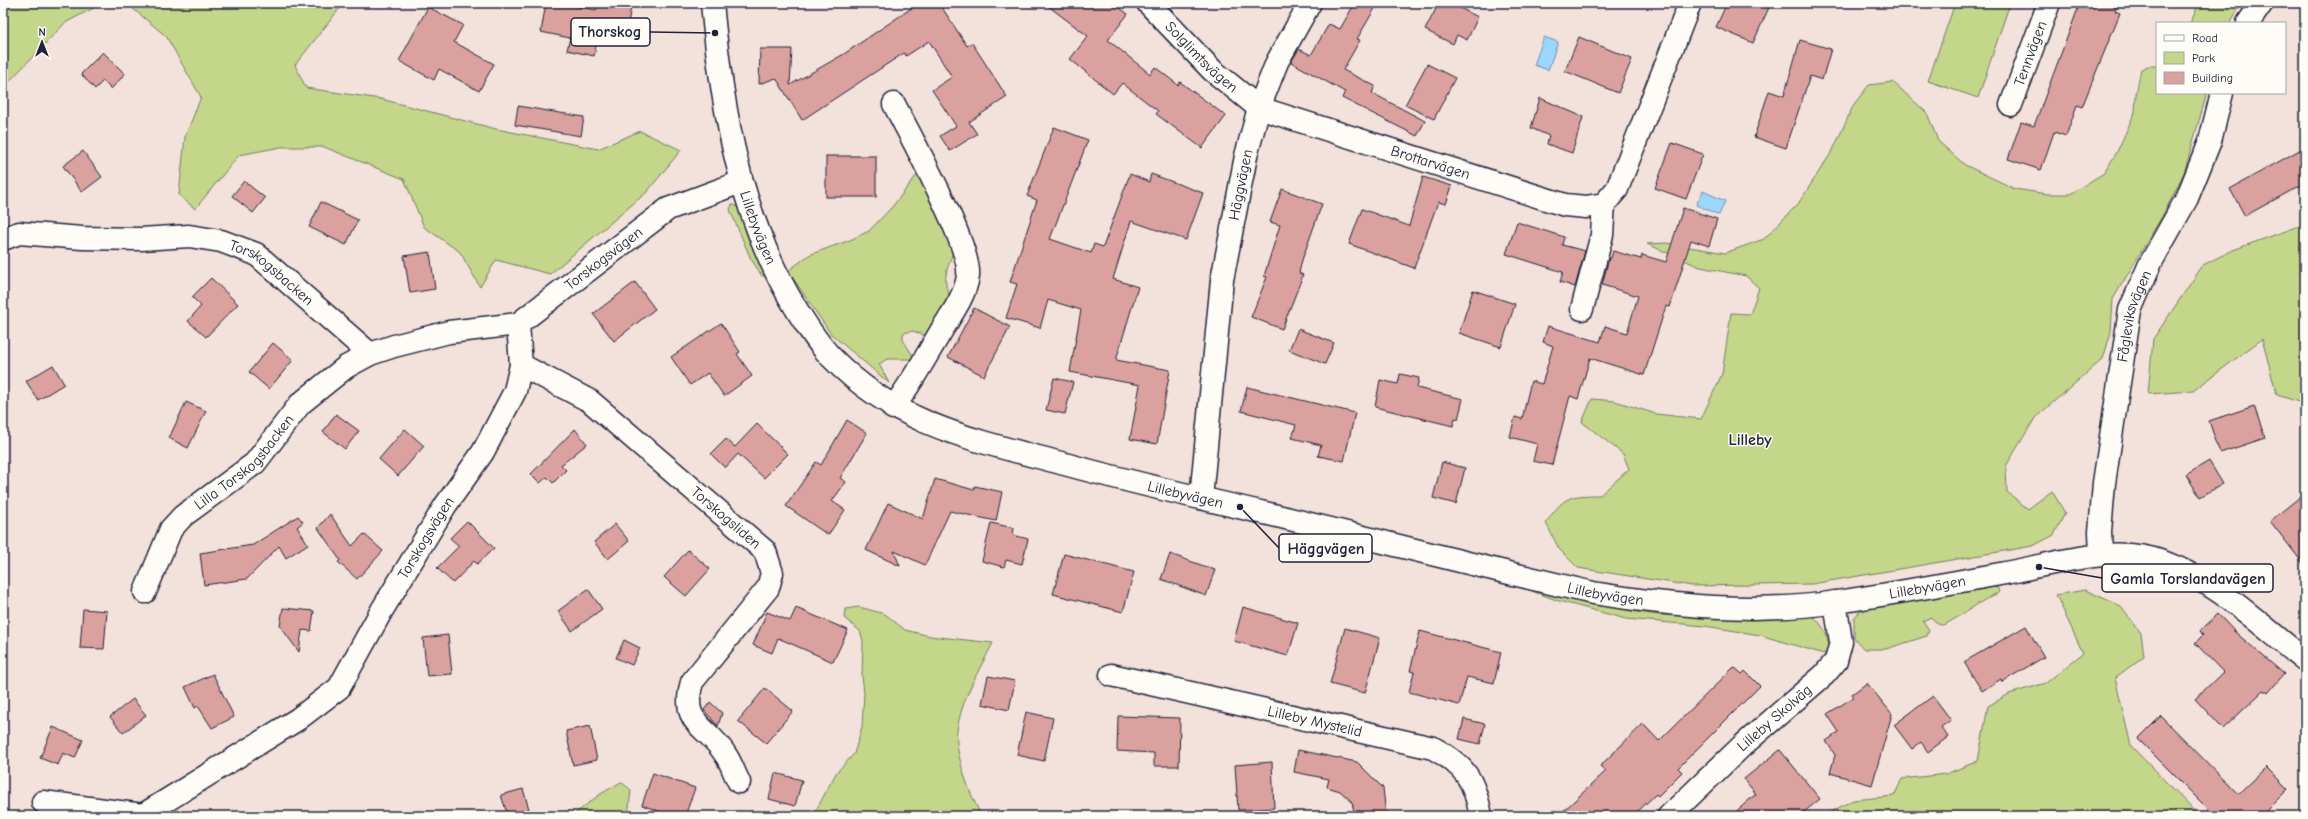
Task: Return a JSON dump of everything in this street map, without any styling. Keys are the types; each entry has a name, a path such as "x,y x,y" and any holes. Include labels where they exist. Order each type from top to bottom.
{"street":[{"name":"Lillebyvägen","path":"712,3 731,140 741,182 768,256 785,290 809,329 830,357 860,383 893,408 966,438 1145,486 1578,590 1655,603 1693,606 1749,607 1835,602 2101,554 2129,554 2162,561 2204,580 2305,660"},
{"name":"Solglimtsvägen","path":"1148,3 1212,70 1259,108"},
{"name":"Häggvägen","path":"1200,498 1222,280 1246,156 1259,108 1277,62 1310,3"},
{"path":"1582,309 1602,235 1604,204 1617,189 1624,176 1690,3"},
{"name":"Tennvägen","path":"2011,105 2049,3"},
{"path":"2249,22 2262,3"},
{"name":"Fågleviksvägen","path":"2101,554 2100,532 2104,483 2130,310 2150,264 2187,198 2210,141 2222,94"},
{"path":"893,408 906,392 961,298 968,275 963,248 939,193 894,104"},
{"name":"Brottarvägen","path":"1259,108 1566,205 1586,208 1604,204"},
{"name":"Torskogsvägen","path":"43,802 143,815 298,719 339,688 382,610 433,526 483,452 515,391 521,365 518,324 668,209 741,182"},
{"name":"Torskogsbacken","path":"3,239 19,233 82,238 141,239 189,236 221,240 256,254 370,354"},
{"path":"370,354 449,332 518,324"},
{"name":"Lilla Torskogsbacken","path":"145,592 171,530 183,516 254,462 300,404 346,367 370,354"},
{"name":"Torskogsliden","path":"521,365 590,401 765,551 772,573 768,588 692,682 688,706 691,716 725,754 739,782"},
{"name":"Lilleby Skolväg","path":"1669,816 1742,746 1824,675 1836,661 1841,642 1835,602"},
{"name":"Lilleby Mystelid","path":"1111,675 1433,748 1453,758 1465,771 1475,788 1481,816"}],"green space":[{"path":"3,3 103,3 65,23 3,88"},
{"path":"126,3 344,3 295,65 306,88 381,99 496,129 598,149 640,131 681,150 647,192 550,274 496,260 480,287 460,252 424,227 404,179 324,147 281,147 239,155 195,209 179,195 185,137 201,97 166,36"},
{"path":"1955,3 2010,3 1978,98 1928,81"},
{"path":"2199,3 2242,3 2231,22 2190,22"},
{"path":"2148,66 2156,66 2156,94 2207,94 2184,173 2164,213 2113,299 2111,332 2103,359 2035,418 2006,466 2007,492 2028,509 2052,491 2065,513 2054,535 2033,546 1812,584 1692,586 1578,568 1559,549 1546,523 1557,508 1568,499 1574,497 1600,495 1629,469 1623,454 1582,422 1592,399 1615,401 1656,414 1701,419 1722,374 1731,313 1750,314 1759,288 1746,276 1700,267 1647,244 1666,243 1725,253 1764,239 1798,204 1833,150 1854,104 1869,85 1893,82 1927,113 1938,141 1965,165 2015,189 2047,194 2070,194 2104,173 2117,152 2135,112 2136,94 2141,69"},
{"path":"920,171 955,246 948,266 946,278 946,284 951,297 926,336 913,331 903,333 903,340 915,359 887,359 879,364 889,383 831,334 788,271 809,255 850,240 869,231 892,207"},
{"path":"732,204 741,209 765,276 762,276 751,259 730,210"},
{"path":"2305,224 2305,404 2277,395 2262,339 2193,391 2148,394 2153,339 2203,265 2233,250"},
{"path":"1513,584 1631,611 1659,615 1811,615 1819,622 1826,633 1828,644 1824,654 1760,635 1705,626 1626,619 1559,601"},
{"path":"1993,587 1998,588 1999,593 1945,624 1938,624 1931,617 1923,621 1929,630 1927,636 1886,649 1864,649 1854,638 1854,618 1862,609"},
{"path":"2085,590 2121,606 2141,633 2144,656 2115,678 2131,746 2199,816 1827,816 1829,813 1853,800 1894,796 1902,779 1946,774 1978,761 1988,706 2009,694 2046,683 2083,653 2056,595"},
{"path":"859,607 885,614 905,630 930,636 993,643 966,697 957,731 958,751 964,775 982,816 813,816 836,773 854,754 862,727 864,693 862,676 863,641 860,631 844,618 845,609"},
{"path":"621,782 631,790 628,816 572,816 599,795"}],"water":[{"path":"1544,37 1558,42 1548,70 1534,65"},
{"path":"1703,191 1725,201 1719,215 1696,205"}],"building":[{"path":"546,3 558,3 596,10 597,3 632,3 625,37 599,32 594,56 567,50 570,38 541,32"},
{"path":"919,3 939,3 967,46 972,43 1007,97 969,122 977,134 950,151 940,136 956,126 932,90 952,77 929,41 906,56 904,53 802,120 776,78 759,84 760,49 792,49 790,85 844,54"},
{"path":"1044,3 1113,3 1128,14 1108,40 1150,74 1155,67 1178,85 1180,82 1226,116 1202,148 1156,114 1158,111 1122,83 1113,94 1070,59 1088,36"},
{"path":"1355,3 1378,3 1357,39 1360,40 1343,70 1375,86 1372,93 1425,121 1417,136 1342,98 1345,92 1291,62 1299,49 1311,55 1329,24 1340,29"},
{"path":"1439,3 1450,3 1478,17 1467,40 1457,35 1453,44 1425,30"},
{"path":"1727,3 1771,3 1753,43 1716,27"},
{"path":"2080,3 2118,3 2115,11 2120,13 2082,107 2077,105 2066,136 2054,132 2041,170 2008,159 2021,122 2034,126"},
{"path":"428,7 463,25 454,42 494,64 479,91 439,69 434,80 399,61"},
{"path":"1579,37 1632,59 1618,93 1565,71"},
{"path":"1800,40 1831,49 1822,80 1810,76 1786,148 1754,137 1769,91 1784,96"},
{"path":"103,52 125,74 111,89 103,81 95,89 81,74"},
{"path":"1427,64 1455,78 1434,119 1405,105"},
{"path":"1540,98 1583,117 1572,153 1547,144 1549,136 1531,128"},
{"path":"518,106 584,117 581,136 515,125"},
{"path":"1054,127 1088,140 1050,239 1091,253 1094,244 1103,247 1130,174 1149,182 1151,174 1203,193 1186,240 1131,221 1113,279 1138,287 1116,360 1170,370 1157,444 1130,439 1140,385 1070,372 1081,310 1048,300 1040,328 1006,318 1017,284 1010,282 1037,200 1027,196"},
{"path":"1672,143 1703,154 1686,199 1655,188"},
{"path":"2305,147 2305,183 2245,216 2230,189"},
{"path":"83,151 102,177 82,192 63,166"},
{"path":"826,156 876,156 876,197 826,197"},
{"path":"1423,177 1452,186 1446,204 1438,202 1414,268 1349,244 1362,209 1409,226"},
{"path":"244,181 265,198 253,213 232,196"},
{"path":"1282,189 1322,204 1302,260 1299,273 1303,275 1282,329 1251,317 1267,277 1264,276 1280,225 1270,222"},
{"path":"321,202 358,220 346,245 309,227"},
{"path":"1683,208 1717,219 1709,246 1691,240 1670,307 1666,306 1644,375 1590,358 1578,399 1570,396 1552,465 1533,461 1537,444 1510,437 1515,417 1522,419 1531,381 1542,384 1553,346 1543,342 1548,326 1600,342 1605,326 1627,333 1638,296 1602,285 1609,258 1611,258 1613,251 1641,259 1642,255 1666,262"},
{"path":"1517,222 1564,237 1562,245 1585,251 1575,287 1560,282 1563,272 1506,254"},
{"path":"430,252 435,289 410,293 404,256"},
{"path":"211,278 238,304 206,337 188,321 201,306 192,297"},
{"path":"635,282 655,309 614,341 593,314"},
{"path":"1473,290 1515,304 1501,347 1459,333"},
{"path":"974,308 1010,327 984,376 948,357"},
{"path":"721,323 740,352 737,354 752,376 724,396 708,373 690,385 671,357"},
{"path":"1298,329 1334,343 1325,364 1289,350"},
{"path":"273,343 293,360 269,389 249,372"},
{"path":"53,365 64,384 38,400 26,381"},
{"path":"1400,374 1419,378 1417,388 1463,399 1458,419 1455,418 1453,426 1375,407 1380,380 1398,384"},
{"path":"1054,378 1073,382 1065,414 1046,410"},
{"path":"1247,387 1355,413 1344,461 1318,456 1321,445 1292,438 1296,425 1241,411"},
{"path":"186,402 206,411 188,448 169,438"},
{"path":"2254,406 2265,438 2220,453 2209,421"},
{"path":"336,414 359,431 345,449 323,432"},
{"path":"847,420 867,433 840,478 846,482 832,501 845,510 828,535 786,506 816,462 821,465"},
{"path":"757,424 788,454 764,478 738,454 725,468 711,454 726,439 735,447"},
{"path":"405,429 424,446 398,476 379,459"},
{"path":"575,429 587,444 561,465 566,470 553,483 547,477 540,483 531,474"},
{"path":"2209,461 2223,484 2200,497 2186,475"},
{"path":"1442,462 1465,468 1456,504 1433,498"},
{"path":"935,479 974,490 975,486 1002,492 996,521 950,511 925,565 894,551 900,566 866,550 888,503 923,519"},
{"path":"2305,493 2305,566 2270,521"},
{"path":"330,514 352,546 364,534 383,551 357,579 338,562 340,560 318,528"},
{"path":"298,516 303,522 297,527 308,544 286,558 279,546 247,579 204,585 200,553 253,545"},
{"path":"467,521 494,548 477,564 474,561 453,583 437,568 459,546 450,538"},
{"path":"991,523 1014,528 1013,535 1028,539 1022,564 1006,560 1004,567 982,561"},
{"path":"615,524 629,541 608,559 594,542"},
{"path":"688,550 710,569 686,596 664,577"},
{"path":"1064,554 1134,572 1123,612 1053,594"},
{"path":"1170,554 1215,570 1206,596 1161,579"},
{"path":"588,589 602,609 572,631 558,611"},
{"path":"1243,607 1298,623 1288,656 1234,641"},
{"path":"283,608 314,611 311,631 302,630 299,652 280,626"},
{"path":"796,608 848,630 833,662 778,638 772,653 753,645 767,612 790,621"},
{"path":"83,609 107,611 104,649 80,648"},
{"path":"2218,614 2235,632 2284,674 2268,693 2264,690 2223,729 2195,699 2223,672 2195,643 2203,635 2200,631"},
{"path":"2026,626 2044,657 2002,682 2001,679 1982,691 1964,662"},
{"path":"1345,628 1380,638 1365,693 1330,684"},
{"path":"1420,631 1501,652 1494,683 1467,677 1459,705 1409,692 1414,672 1410,671"},
{"path":"448,635 452,674 427,676 423,638"},
{"path":"624,640 640,648 632,665 616,658"},
{"path":"1734,667 1742,674 1745,671 1760,686 1678,768 1682,772 1658,796 1656,794 1633,816 1558,816 1606,771 1600,766 1643,724 1659,741"},
{"path":"213,674 234,717 212,728 198,706 195,708 185,687"},
{"path":"988,676 1015,681 1009,710 982,704"},
{"path":"1867,683 1892,714 1872,785 1830,773 1835,755 1826,741 1839,732 1827,714 1854,697 1852,694"},
{"path":"765,688 793,711 766,743 738,721"},
{"path":"1933,696 1951,720 1941,727 1948,737 1928,752 1921,742 1912,749 1894,725"},
{"path":"133,699 146,715 123,733 110,717"},
{"path":"710,702 722,713 718,726 704,710"},
{"path":"1026,712 1053,718 1044,761 1017,755"},
{"path":"1118,716 1180,718 1179,766 1154,766 1154,753 1117,751"},
{"path":"2161,716 2238,794 2266,767 2288,789 2261,816 2215,816 2138,739"},
{"path":"1464,719 1485,724 1480,744 1459,739"},
{"path":"590,726 597,760 573,765 566,731"},
{"path":"53,727 83,740 75,758 63,753 58,765 40,758"},
{"path":"1298,750 1357,762 1383,788 1386,816 1355,816 1352,802 1340,791 1327,787 1329,779 1294,772"},
{"path":"1780,750 1820,799 1799,816 1731,816 1756,794 1744,779"},
{"path":"1272,762 1274,808 1238,810 1235,765"},
{"path":"653,773 695,788 685,816 672,816 642,805"},
{"path":"775,773 802,780 795,806 769,799"},
{"path":"523,789 529,809 508,816 501,795"}],"place":[{"name":"Thorskog","path":"715,33"},
{"name":"Häggvägen","path":"1240,507"},
{"name":"Gamla Torslandavägen","path":"2039,567"}],"district":[{"name":"Lilleby","path":"1750,439"}]}
